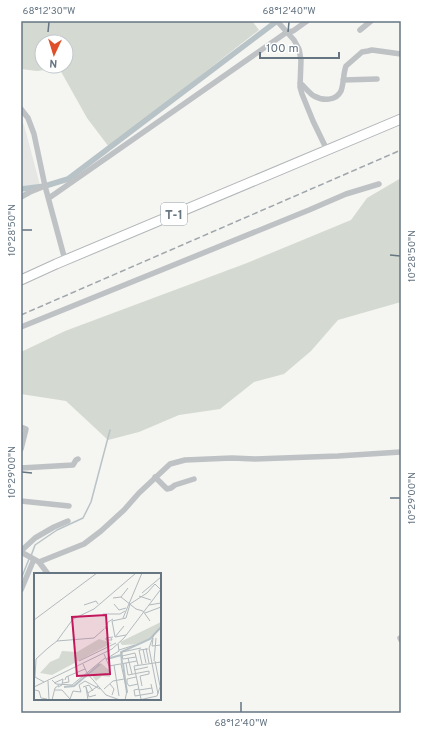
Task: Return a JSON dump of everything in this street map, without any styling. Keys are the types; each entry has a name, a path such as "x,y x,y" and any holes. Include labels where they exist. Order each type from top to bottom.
{"main road":[{"name":"T-1","path":"21,280 65,260 401,119"}],"street":[{"path":"277,21 300,49 300,87 313,121 327,150"},
{"path":"49,198 287,32 307,21"},
{"path":"360,30 372,21"},
{"path":"300,83 313,95 319,98 330,99 337,96 341,90 346,66 362,52 372,50 401,54"},
{"path":"343,80 376,79"},
{"path":"21,109 28,118 34,134 45,186 65,260"},
{"path":"21,327 346,194 379,184"},
{"path":"21,197 45,186"},
{"path":"21,427 26,428 21,449"},
{"path":"21,590 35,560 84,544 124,510 155,477 170,464 184,460 232,458 255,459 401,452"},
{"path":"21,468 73,465 78,459"},
{"path":"155,477 167,488 171,488 175,485 194,479"},
{"path":"21,501 69,506"},
{"path":"47,573 35,560 22,553 35,538 68,520"}],"shaded area":[{"path":"21,21 252,21 259,30 109,147 87,118 62,74 74,74 74,34 34,34 34,71 21,69"},
{"path":"21,121 24,125 40,185 21,188"},
{"path":"401,178 401,302 338,320 311,351 284,374 254,382 220,409 179,415 139,432 108,440 66,401 21,394 21,352 65,331 247,263 351,220 367,198"}],"waterway":[{"path":"21,189 45,186 68,179 277,21"},
{"path":"31,556 35,545 57,530 83,518 91,502 110,430"},
{"path":"21,579 29,559"}],"railway":[{"path":"21,315 401,150"}]}
